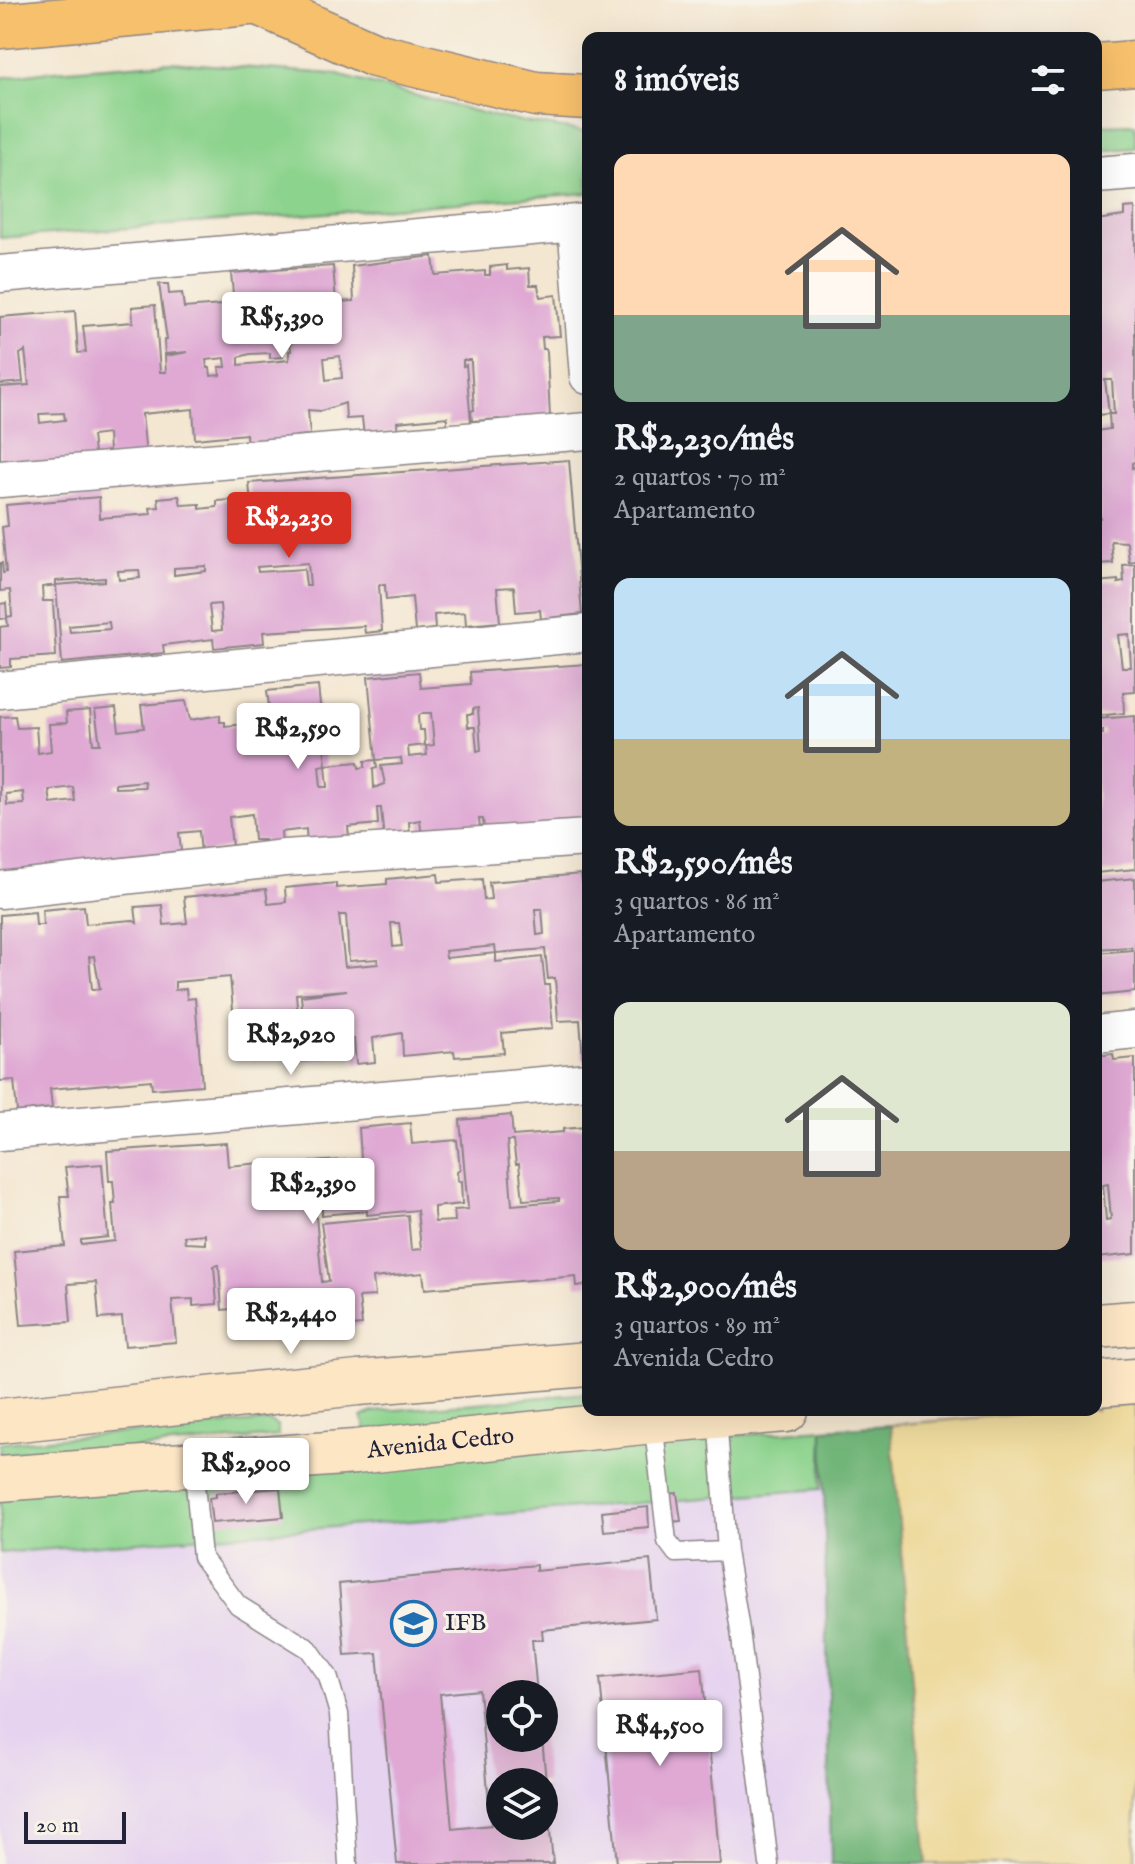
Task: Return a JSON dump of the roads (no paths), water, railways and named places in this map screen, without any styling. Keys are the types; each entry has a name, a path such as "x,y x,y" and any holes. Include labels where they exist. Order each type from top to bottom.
{"highway":[{"path":"0,26 269,1 375,55 536,94 582,97"},
{"path":"0,55 94,19"},
{"path":"1102,66 1135,63"}],"street":[{"path":"1102,175 1135,172"},
{"path":"0,274 582,222"},
{"path":"0,479 582,431"},
{"path":"0,690 582,634"},
{"path":"0,890 285,858 582,838"},
{"path":"1102,1033 1135,1030"},
{"path":"0,1132 582,1082"},
{"path":"1102,1326 1135,1323"},
{"path":"0,1421 358,1383 582,1364"},
{"path":"1102,1384 1135,1381"},
{"path":"355,1452 345,1435 344,1419 346,1407 358,1383"},
{"path":"279,1457 294,1440 299,1427 296,1390"},
{"name":"Avenida Cedro","path":"0,1479 355,1452 717,1416"}],"lane":[{"path":"717,1416 727,1551 739,1616 769,1864"},
{"path":"653,1421 667,1541 676,1553 727,1551"},
{"path":"193,1463 202,1557 238,1605 309,1649 328,1676 339,1714 348,1864"}],"place":[{"name":"IFB","path":"414,1623"}]}
